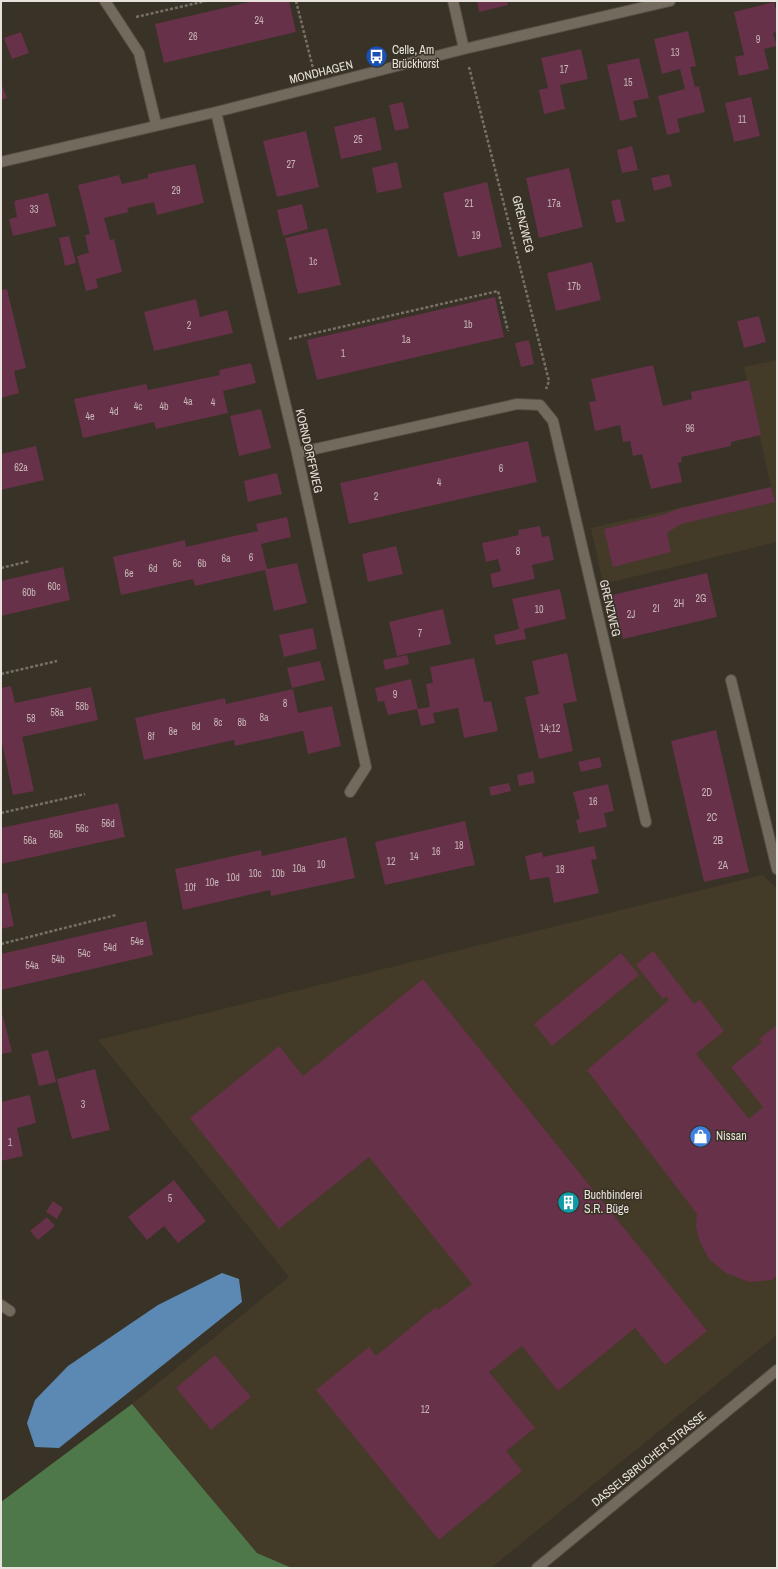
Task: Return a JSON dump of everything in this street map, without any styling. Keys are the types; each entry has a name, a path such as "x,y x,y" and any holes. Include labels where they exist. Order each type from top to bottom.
{"street":[{"path":"105,1 139,53 156,124"},
{"path":"453,1 464,50"},
{"name":"MONDHAGEN","path":"1,162 156,124 216,112 464,50 670,1"},
{"name":"KORNDORFFWEG","path":"216,112 297,453 366,768 350,792"},
{"path":"297,453 518,404 540,405"},
{"name":"GRENZWEG","path":"540,405 553,421 646,822"},
{"path":"731,680 777,869"},
{"path":"1,1305 10,1311"},
{"name":"DASSELSBRUCHER STRASSE","path":"537,1568 777,1370"}],"path":[{"path":"119,21 206,1"},
{"path":"296,1 318,86"},
{"name":"GRENZWEG","path":"464,50 549,381 540,405"},
{"path":"271,343 498,291 508,331"},
{"path":"1,568 30,561"},
{"path":"1,674 57,662"},
{"path":"1,813 85,794"},
{"path":"1,944 116,916"}],"shaded area":[{"path":"777,360 777,542 603,584 591,528 771,487 744,367"},
{"path":"762,875 777,888 777,1335 491,1568 292,1568 257,1553 132,1404 289,1277 98,1040"}],"green space":[{"path":"132,1404 257,1553 292,1568 1,1568 1,1502"}],"water":[{"path":"222,1273 239,1279 242,1302 59,1448 35,1447 27,1423 35,1400 68,1366 158,1305"}],"building":[{"path":"254,1 289,1 296,32 164,63 155,24"},
{"path":"477,1 507,1 508,5 479,12"},
{"path":"774,2 777,14 777,32 773,33 777,46 764,49 769,69 739,76 735,57 744,55 734,12"},
{"path":"688,31 696,66 690,67 695,87 699,86 705,112 677,119 680,132 667,135 658,96 685,89 680,69 662,74 654,39"},
{"path":"21,32 29,53 12,59 4,38"},
{"path":"581,49 588,79 560,85 565,109 544,114 539,90 548,88 541,58"},
{"path":"639,58 649,98 633,101 637,117 620,121 607,65"},
{"path":"1,83 7,98 1,100"},
{"path":"751,97 760,136 734,142 725,103"},
{"path":"403,102 409,128 395,131 389,105"},
{"path":"375,117 382,150 341,159 334,127"},
{"path":"306,131 319,187 277,197 263,141"},
{"path":"632,146 638,170 622,173 617,150"},
{"path":"397,162 402,188 377,193 372,168"},
{"path":"195,164 204,203 157,215 154,202 127,208 129,212 104,218 110,240 114,239 122,272 96,279 98,288 86,291 77,256 89,253 85,235 90,234 78,185 119,175 122,184 148,178 148,174"},
{"path":"569,168 583,227 539,238 526,178"},
{"path":"669,174 672,186 654,191 651,178"},
{"path":"487,182 502,247 458,257 443,193"},
{"path":"48,193 56,226 13,236 9,219 17,217 14,201"},
{"path":"620,199 625,221 616,223 611,201"},
{"path":"302,204 308,229 283,236 277,210"},
{"path":"327,228 341,285 298,294 285,238"},
{"path":"69,236 76,263 65,266 59,238"},
{"path":"592,262 601,300 556,311 547,273"},
{"path":"7,289 26,368 14,371 19,393 1,398 1,290"},
{"path":"495,297 504,337 317,380 307,340"},
{"path":"196,299 200,317 227,310 233,333 154,351 144,312"},
{"path":"759,316 766,342 744,348 737,321"},
{"path":"529,340 534,364 521,367 515,343"},
{"path":"251,363 256,383 223,391 228,413 156,429 154,422 83,438 74,399 146,384 148,390 220,375 219,370"},
{"path":"653,365 663,406 692,399 691,392 749,380 761,435 731,442 731,446 681,457 682,462 678,463 682,482 651,489 642,454 633,456 630,441 623,442 620,425 595,431 589,402 596,401 591,379"},
{"path":"261,409 271,448 239,456 230,416"},
{"path":"528,441 537,482 349,524 340,483"},
{"path":"36,446 44,480 1,490 1,454"},
{"path":"277,473 282,494 248,502 244,481"},
{"path":"771,487 775,502 681,524 667,533 671,552 613,567 604,529 662,515 678,509"},
{"path":"287,517 291,537 261,544 267,569 297,563 307,603 274,611 265,570 195,586 193,579 121,595 113,557 185,540 186,547 258,531 256,524"},
{"path":"540,526 542,537 549,536 554,560 532,565 535,579 493,588 490,574 501,571 498,559 486,562 482,543 519,535 518,530"},
{"path":"396,546 403,574 368,582 362,554"},
{"path":"63,567 70,600 1,616 1,581"},
{"path":"707,573 717,617 623,639 612,595"},
{"path":"560,589 566,619 524,629 526,639 496,645 494,635 519,629 512,599"},
{"path":"443,609 451,644 397,656 389,622"},
{"path":"313,628 317,649 284,657 279,635"},
{"path":"567,653 577,701 563,704 573,751 539,759 525,697 539,694 532,661"},
{"path":"407,655 409,664 385,670 383,660"},
{"path":"474,658 484,702 491,701 498,731 464,738 458,708 433,713 435,723 421,726 417,709 430,707 426,684 433,683 430,667"},
{"path":"320,661 325,680 292,688 287,668"},
{"path":"411,679 418,709 388,715 384,701 378,702 375,688"},
{"path":"11,686 15,703 91,687 98,720 22,737 34,791 13,795 1,738 1,688"},
{"path":"293,689 298,713 332,706 341,746 308,754 303,731 235,746 234,740 144,760 135,718 225,698 226,704"},
{"path":"716,730 749,872 704,882 671,741"},
{"path":"600,757 602,767 581,772 578,762"},
{"path":"533,771 535,783 519,786 517,775"},
{"path":"509,783 511,791 491,796 489,787"},
{"path":"608,784 614,811 604,813 607,827 579,833 576,820 580,819 573,792"},
{"path":"118,803 125,837 1,864 1,828"},
{"path":"465,821 475,865 385,885 375,842"},
{"path":"346,837 355,878 271,896 270,890 183,910 175,869 261,850 262,856"},
{"path":"594,846 597,859 591,860 599,893 554,903 549,877 530,880 525,856 542,852 543,857"},
{"path":"7,893 14,926 1,929 1,894"},
{"path":"146,921 153,955 1,990 1,954"},
{"name":"Nissan","path":"653,951 694,1004 700,1000 724,1031 696,1054 749,1119 763,1107 731,1067 762,1042 759,1039 777,1025 777,1276 772,1280 749,1282 726,1273 709,1259 700,1242 696,1226 697,1214 587,1070 669,1000 666,996 663,999 636,965"},
{"path":"621,953 639,975 552,1046 534,1024"},
{"path":"423,979 707,1331 665,1365 635,1328 558,1391 522,1346 489,1372 535,1428 506,1451 522,1471 439,1540 316,1390 369,1347 376,1356 436,1307 438,1310 472,1284 369,1157 279,1229 190,1118 279,1046 303,1076"},
{"path":"1,1009 12,1052 1,1054"},
{"path":"48,1050 56,1082 39,1086 31,1054"},
{"path":"95,1069 110,1130 72,1139 57,1079"},
{"path":"30,1095 36,1123 17,1128 23,1156 1,1161 1,1102"},
{"path":"174,1180 206,1221 178,1243 164,1226 147,1240 128,1217"},
{"path":"53,1201 63,1208 57,1219 46,1212"},
{"path":"47,1217 55,1226 38,1240 30,1231"},
{"path":"215,1355 251,1397 211,1430 176,1388"}],"place":[{"name":"Celle, Am Brückhorst","path":"376,57"},
{"name":"Nissan","path":"700,1136"},
{"name":"Buchbinderei S.R. Büge","path":"568,1202"}]}
